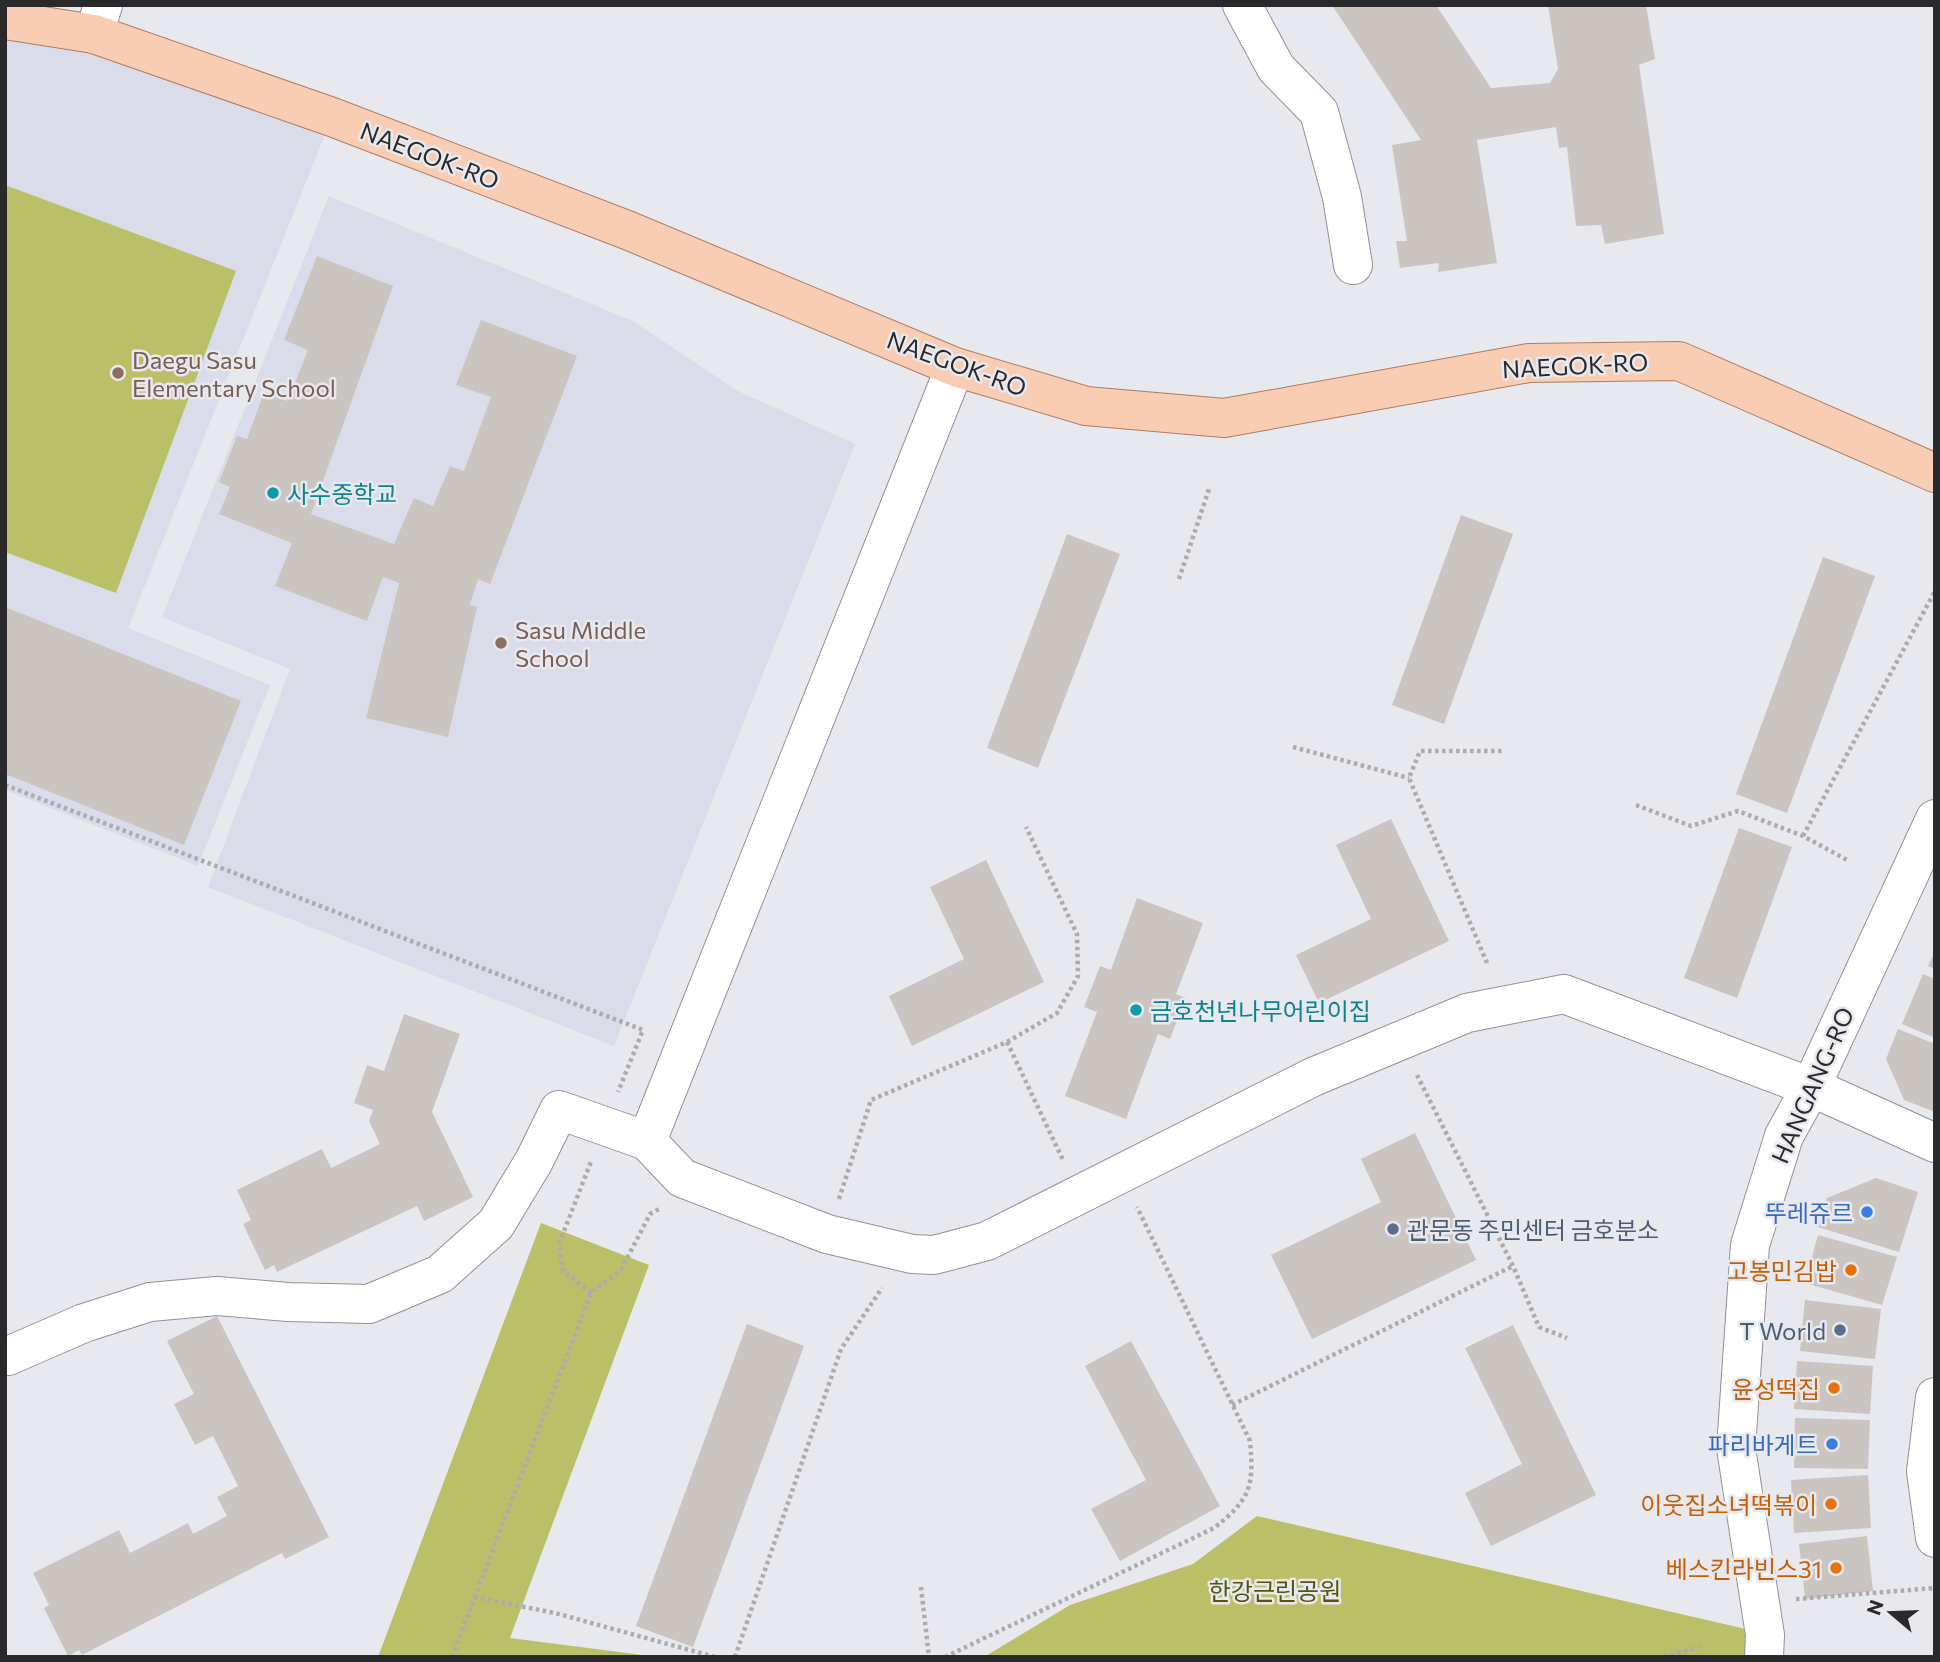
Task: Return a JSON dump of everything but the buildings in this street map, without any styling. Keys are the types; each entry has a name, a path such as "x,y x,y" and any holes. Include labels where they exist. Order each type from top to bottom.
{"main road":[{"name":"NAEGOK-RO","path":"5,20 99,19 332,117 627,230 955,367 1086,405 1224,418 1528,363 1679,361 1935,473"}],"street":[{"path":"1242,5 1276,68 1320,112 1342,197 1353,265"},
{"path":"648,1141 955,367"},
{"name":"HANGANG-RO","path":"1764,1657 1765,1635 1736,1448 1750,1245 1784,1136 1811,1087 1935,820"},
{"path":"8,1356 84,1323 150,1302 217,1296 288,1302 369,1304 440,1274 496,1224 559,1110 648,1141 682,1178 827,1234 892,1251 934,1255 987,1241 1313,1077 1467,1013 1564,994 1811,1087 1935,1143"},
{"path":"1935,1397 1926,1471 1935,1538"}],"path":[{"path":"1179,579 1210,486"},
{"path":"1803,836 1935,591"},
{"path":"1293,747 1409,778"},
{"path":"1487,963 1409,778 1420,751 1503,751"},
{"path":"5,785 643,1030 616,1097"},
{"path":"1636,805 1691,826 1738,811 1803,836 1849,861"},
{"path":"838,1203 872,1100 1007,1042 1057,1013 1078,976 1077,934 1026,827"},
{"path":"1007,1042 1066,1168"},
{"path":"1416,1074 1513,1266 1539,1327 1567,1338"},
{"path":"591,1293 563,1271 559,1244 597,1146"},
{"path":"945,1657 1214,1528 1237,1510 1253,1478 1250,1441 1135,1203"},
{"path":"452,1657 591,1293 621,1270 650,1214 664,1206"},
{"path":"1232,1405 1513,1266"},
{"path":"735,1657 841,1349 882,1288"},
{"path":"921,1587 929,1657"},
{"path":"1785,1600 1935,1588"},
{"path":"474,1597 555,1613 715,1657"},
{"path":"1664,1657 1700,1647"}],"shaded area":[{"name":"Daegu Sasu Elementary School","path":"5,20 332,117 128,628 270,685 198,866 5,790"},
{"name":"Sasu Middle School","path":"329,196 633,321 736,390 855,444 614,1046 208,887 290,669 162,617"}],"green space":[{"path":"5,185 236,271 116,593 5,552"},
{"path":"541,1223 649,1265 510,1638 658,1657 378,1657"},
{"name":"한강근린공원","path":"1257,1516 1750,1630 1752,1657 984,1657 1070,1605 1193,1564"}],"place":[{"name":"Daegu Sasu Elementary School","path":"118,373"},
{"name":"사수중학교","path":"273,493"},
{"name":"Sasu Middle School","path":"501,643"},
{"name":"금호천년나무어린이집","path":"1136,1010"},
{"name":"뚜레쥬르","path":"1867,1212"},
{"name":"관문동 주민센터 금호분소","path":"1393,1229"},
{"name":"고봉민김밥","path":"1851,1270"},
{"name":"T World","path":"1840,1330"},
{"name":"윤성떡집","path":"1834,1388"},
{"name":"파리바게트","path":"1832,1444"},
{"name":"이웃집소녀떡볶이","path":"1831,1504"},
{"name":"베스킨라빈스31","path":"1836,1568"}]}
